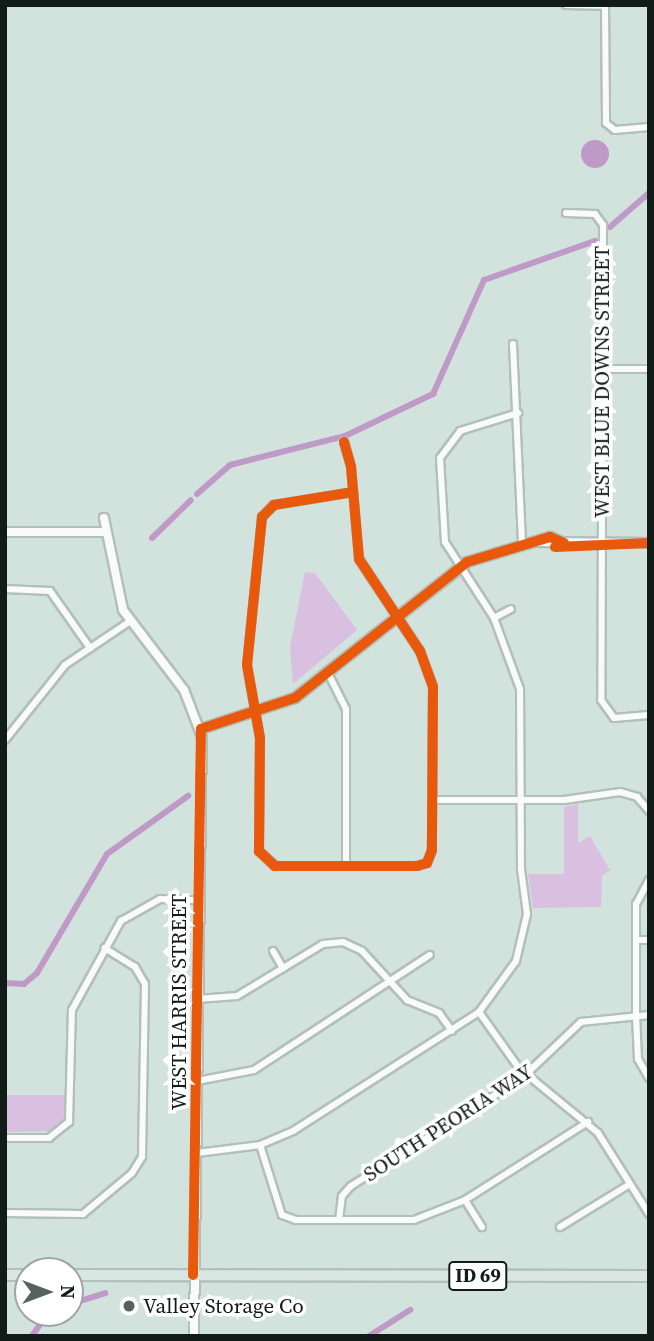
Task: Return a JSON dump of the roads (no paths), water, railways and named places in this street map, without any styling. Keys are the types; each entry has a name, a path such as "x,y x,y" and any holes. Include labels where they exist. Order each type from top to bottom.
{"main road":[{"name":"ID 69","path":"84,1275 649,1276"}],"street":[{"path":"566,5 605,5 608,127 649,127"},
{"name":"WEST BLUE DOWNS STREET","path":"566,213 599,216 602,369 601,700 608,715 649,715"},
{"path":"513,344 522,544"},
{"path":"602,369 649,369"},
{"path":"197,1153 260,1145 452,1031 479,1012 509,976 524,932 520,689 494,618 458,567 441,524 446,441 484,419 518,413"},
{"path":"344,442 353,492 359,559 394,616 420,651 433,687 432,800 427,863 265,863 257,715 247,647 265,511 353,492"},
{"name":"WEST HARRIS STREET","path":"104,518 113,583 129,622 184,690 201,729 203,838 196,900 197,1153 194,1336"},
{"path":"5,532 104,532"},
{"path":"201,729 257,715 295,698 458,567 522,544 537,542 649,543"},
{"path":"5,589 50,592 90,648"},
{"path":"494,618 511,609"},
{"path":"5,740 53,678 90,648 129,622"},
{"path":"327,671 346,709 346,865"},
{"path":"432,800 521,800 620,792 637,797 649,811"},
{"path":"647,881 637,898 636,1015 638,1059 649,1078"},
{"path":"5,1138 48,1138 64,1131 72,1112 72,1010 121,920 138,906 196,900"},
{"path":"636,940 649,940"},
{"path":"197,999 237,996 323,944 343,942 362,951 390,985 439,1013 452,1031"},
{"path":"5,1213 83,1214 132,1173 142,1157 145,984 135,967 105,948"},
{"path":"273,951 284,968"},
{"path":"197,1080 254,1070 390,985 430,955"},
{"path":"479,1012 527,1074 588,1122 648,1212"},
{"name":"SOUTH PEORIA WAY","path":"339,1220 342,1196 351,1186 527,1074 587,1018 649,1015"},
{"path":"260,1145 282,1215 339,1220 414,1220 465,1200 588,1122"},
{"path":"560,1227 630,1184"},
{"path":"465,1200 482,1227"}],"waterway":[{"path":"610,227 649,193"},
{"path":"197,494 230,465 345,436 433,394 484,280 595,241"},
{"path":"152,538 191,500"},
{"path":"5,983 24,984 37,973 107,854 188,796"},
{"path":"84,1300 105,1293"},
{"path":"369,1336 410,1310"},
{"path":"32,1336 38,1327"}],"place":[{"name":"Valley Storage Co","path":"129,1306"}]}
